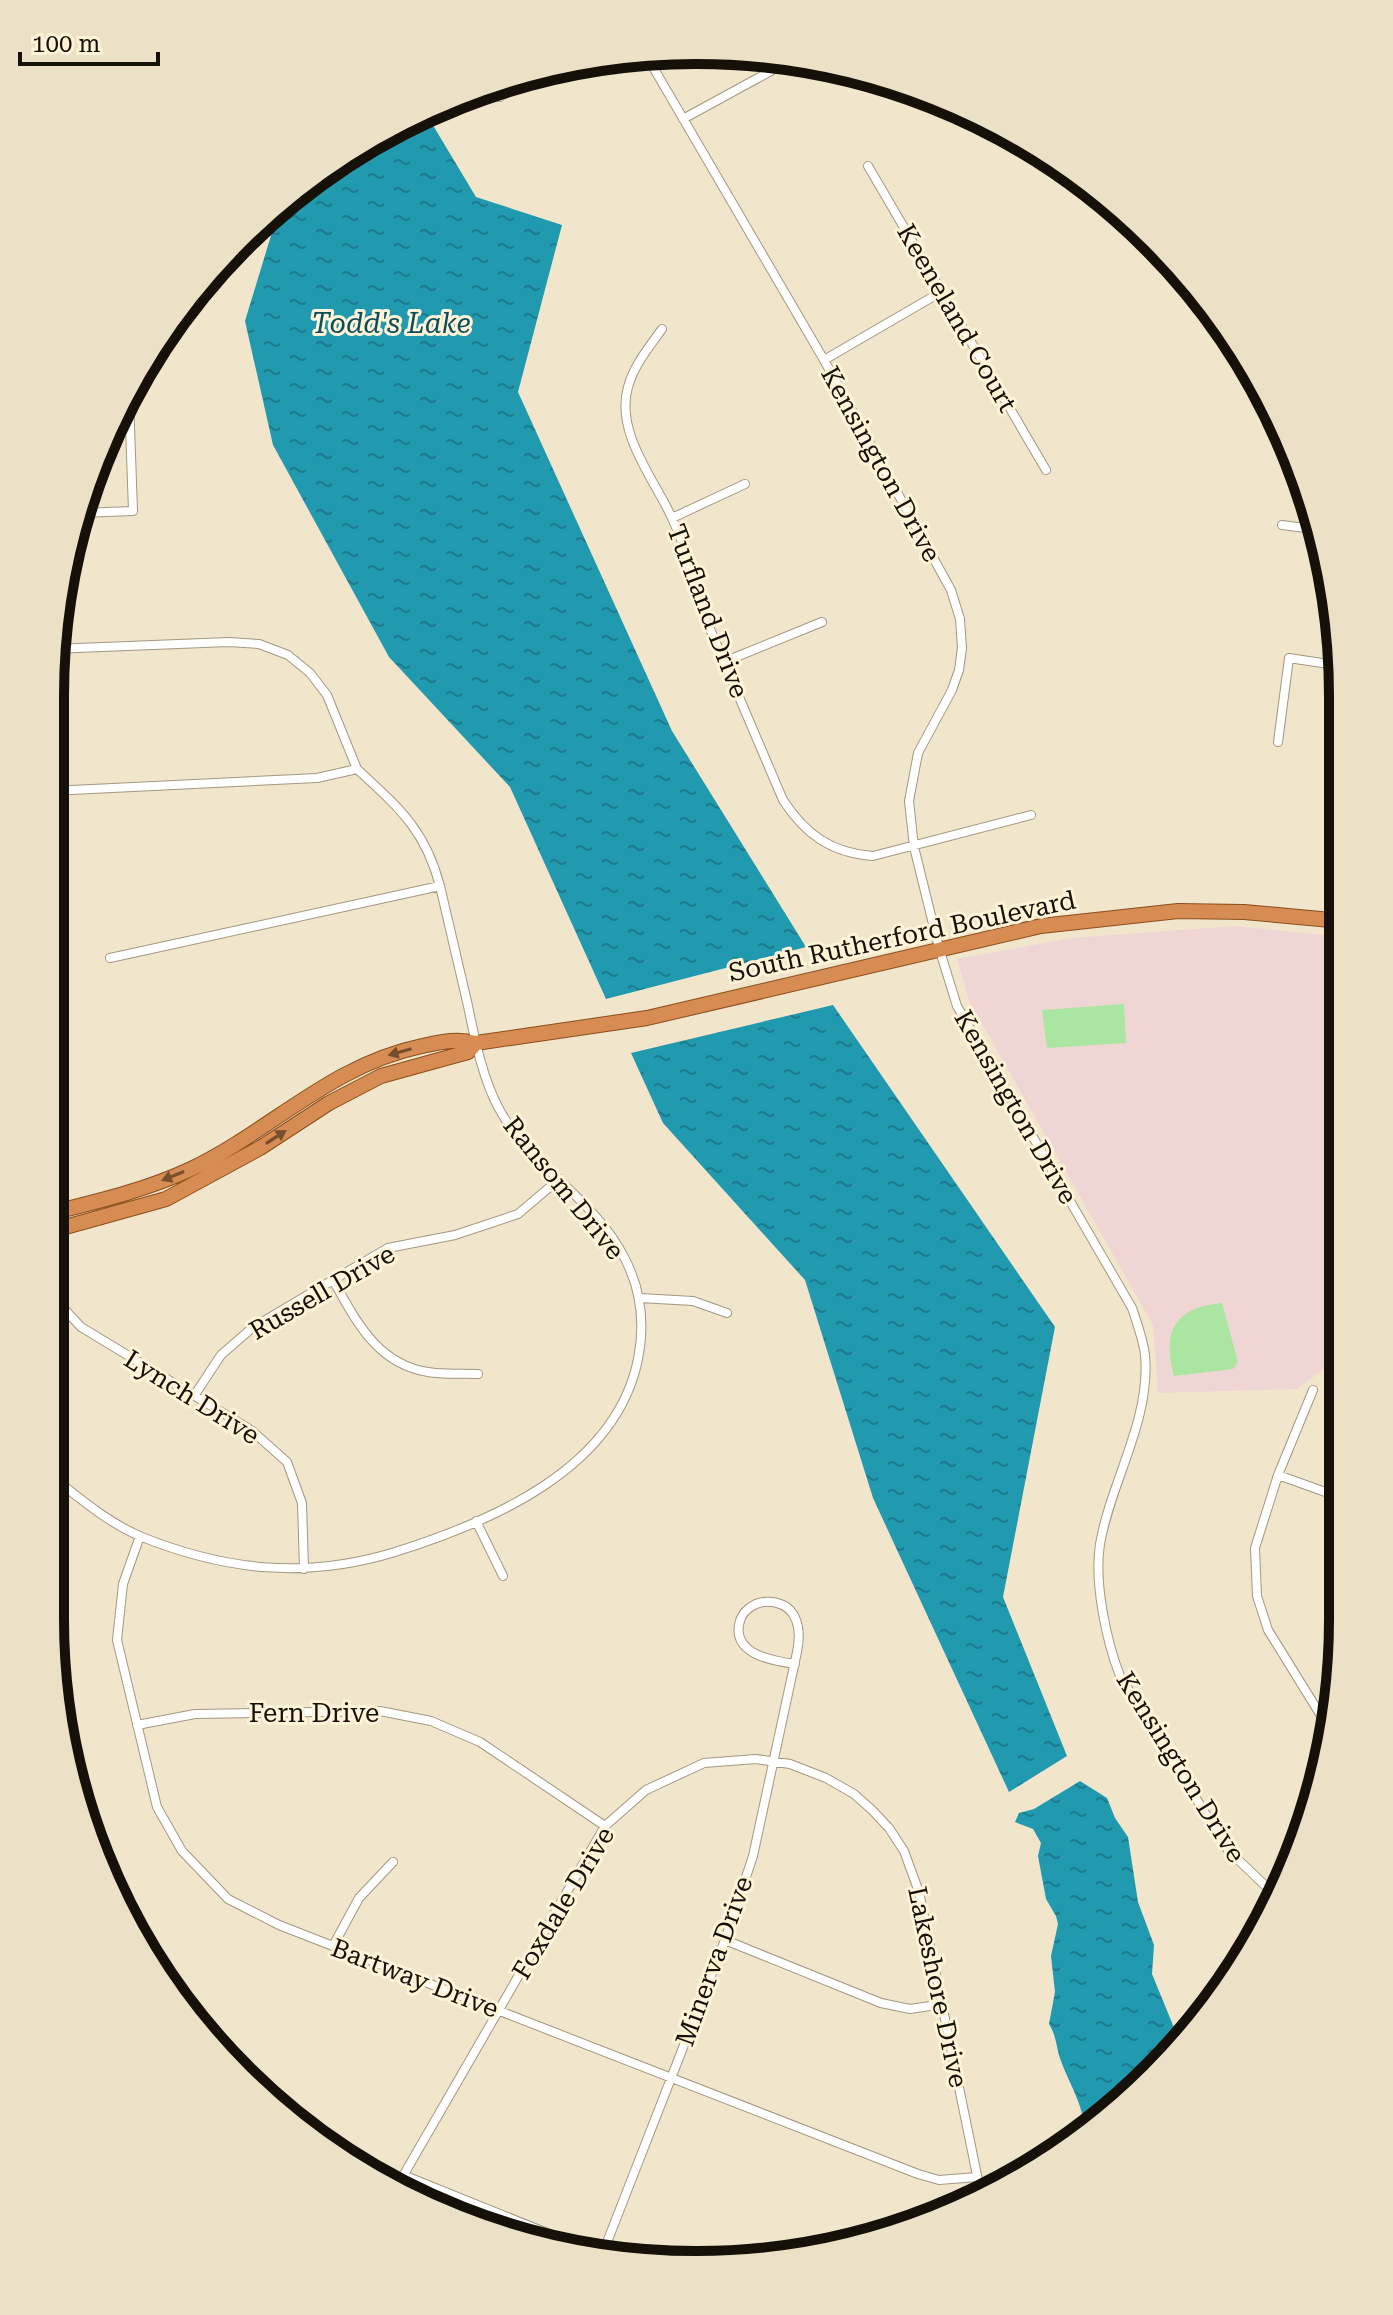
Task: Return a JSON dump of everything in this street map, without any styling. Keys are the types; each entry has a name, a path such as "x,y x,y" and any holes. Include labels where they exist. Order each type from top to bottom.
{"highway":[{"name":"South Rutherford Boulevard","path":"64,1210 125,1195 192,1168 347,1072 398,1051 460,1038 476,1043 647,1018 1041,926 1178,911 1257,913 1329,920"},
{"name":"South Rutherford Boulevard","path":"64,1227 166,1199 260,1148 329,1103 381,1076 468,1052 476,1043"}],"street":[{"name":"Kensington Drive","path":"652,65 824,360 951,590 960,619 962,648 959,670 952,690 918,753 911,777 909,801 914,847 939,948 957,1006 1132,1308 1145,1355 1143,1399 1100,1543 1100,1584 1111,1654 1120,1676 1228,1850 1268,1889"},
{"path":"683,119 771,71"},
{"name":"Keeneland Court","path":"868,166 1046,470"},
{"path":"824,360 941,292"},
{"name":"Turfland Drive","path":"662,329 634,369 626,391 625,413 636,447 690,561 693,589 783,800 804,828 831,847 854,855 873,856 1031,815"},
{"path":"92,513 133,511 130,416"},
{"path":"672,518 745,484"},
{"path":"1282,525 1306,528"},
{"path":"726,661 822,622"},
{"path":"64,790 317,778 357,769 327,695 310,673 288,655 259,644 229,642 66,648"},
{"path":"1278,742 1289,658 1328,664"},
{"name":"Ransom Drive","path":"64,1486 140,1536 198,1554 257,1569 304,1569 363,1562 426,1542 476,1521 555,1479 602,1437 633,1384 641,1343 640,1298 624,1256 593,1215 521,1142 498,1107 476,1043 434,862 420,834 357,769"},
{"path":"110,958 440,886"},
{"name":"Russell Drive","path":"194,1396 221,1355 252,1328 388,1248 455,1235 518,1214 558,1180"},
{"path":"333,1280 362,1331 388,1359 427,1372 478,1374"},
{"path":"640,1298 693,1301 727,1313"},
{"name":"Lynch Drive","path":"64,1309 81,1327 251,1430 287,1462 302,1503 304,1569"},
{"path":"1313,1390 1278,1475 1255,1548 1257,1596 1268,1630 1321,1716"},
{"path":"1278,1475 1329,1493"},
{"path":"476,1521 503,1576"},
{"name":"Bartway Drive","path":"140,1536 123,1584 117,1640 137,1725 157,1807 182,1851 228,1899 279,1925 926,2177 939,2180 977,2177"},
{"name":"Minerva Drive","path":"606,2245 725,1940 753,1856 775,1760 795,1664 799,1631 791,1611 783,1605 771,1602 747,1609 739,1627 739,1635 745,1645 763,1658 795,1664"},
{"name":"Fern Drive","path":"137,1725 195,1714 380,1711 431,1721 480,1742 605,1826"},
{"name":"Foxdale Drive","path":"402,2178 605,1826 646,1790 704,1763 775,1760"},
{"name":"Lakeshore Drive","path":"775,1760 817,1774 854,1794 878,1816 908,1861 919,1892 979,2185"},
{"path":"333,1946 359,1898 393,1862"},
{"path":"725,1940 881,2003 910,2009 943,2004"},
{"path":"411,2183 537,2230"}],"shaded area":[{"path":"1235,926 1329,936 1329,1366 1297,1389 1158,1393 1153,1325 969,1001 957,959 1071,938"}],"green space":[{"path":"1124,1004 1126,1043 1047,1048 1042,1010"},
{"path":"1222,1303 1238,1362 1233,1369 1174,1376 1170,1346 1176,1324 1193,1310"}],"water":[{"name":"Todd's Lake","path":"431,122 476,197 562,225 518,392 672,731 806,947 606,999 510,787 389,657 273,445 245,321 274,226 345,171"},
{"path":"833,1005 1055,1327 1003,1597 1067,1756 1009,1792 873,1498 805,1280 663,1123 631,1053"},
{"path":"1080,1781 1107,1798 1115,1818 1128,1837 1138,1902 1154,1945 1152,1974 1176,2031 1144,2066 1083,2119 1049,2024 1055,1992 1051,1956 1058,1924 1046,1899 1038,1856 1041,1843 1033,1829 1015,1822 1019,1813 1034,1809"}]}
